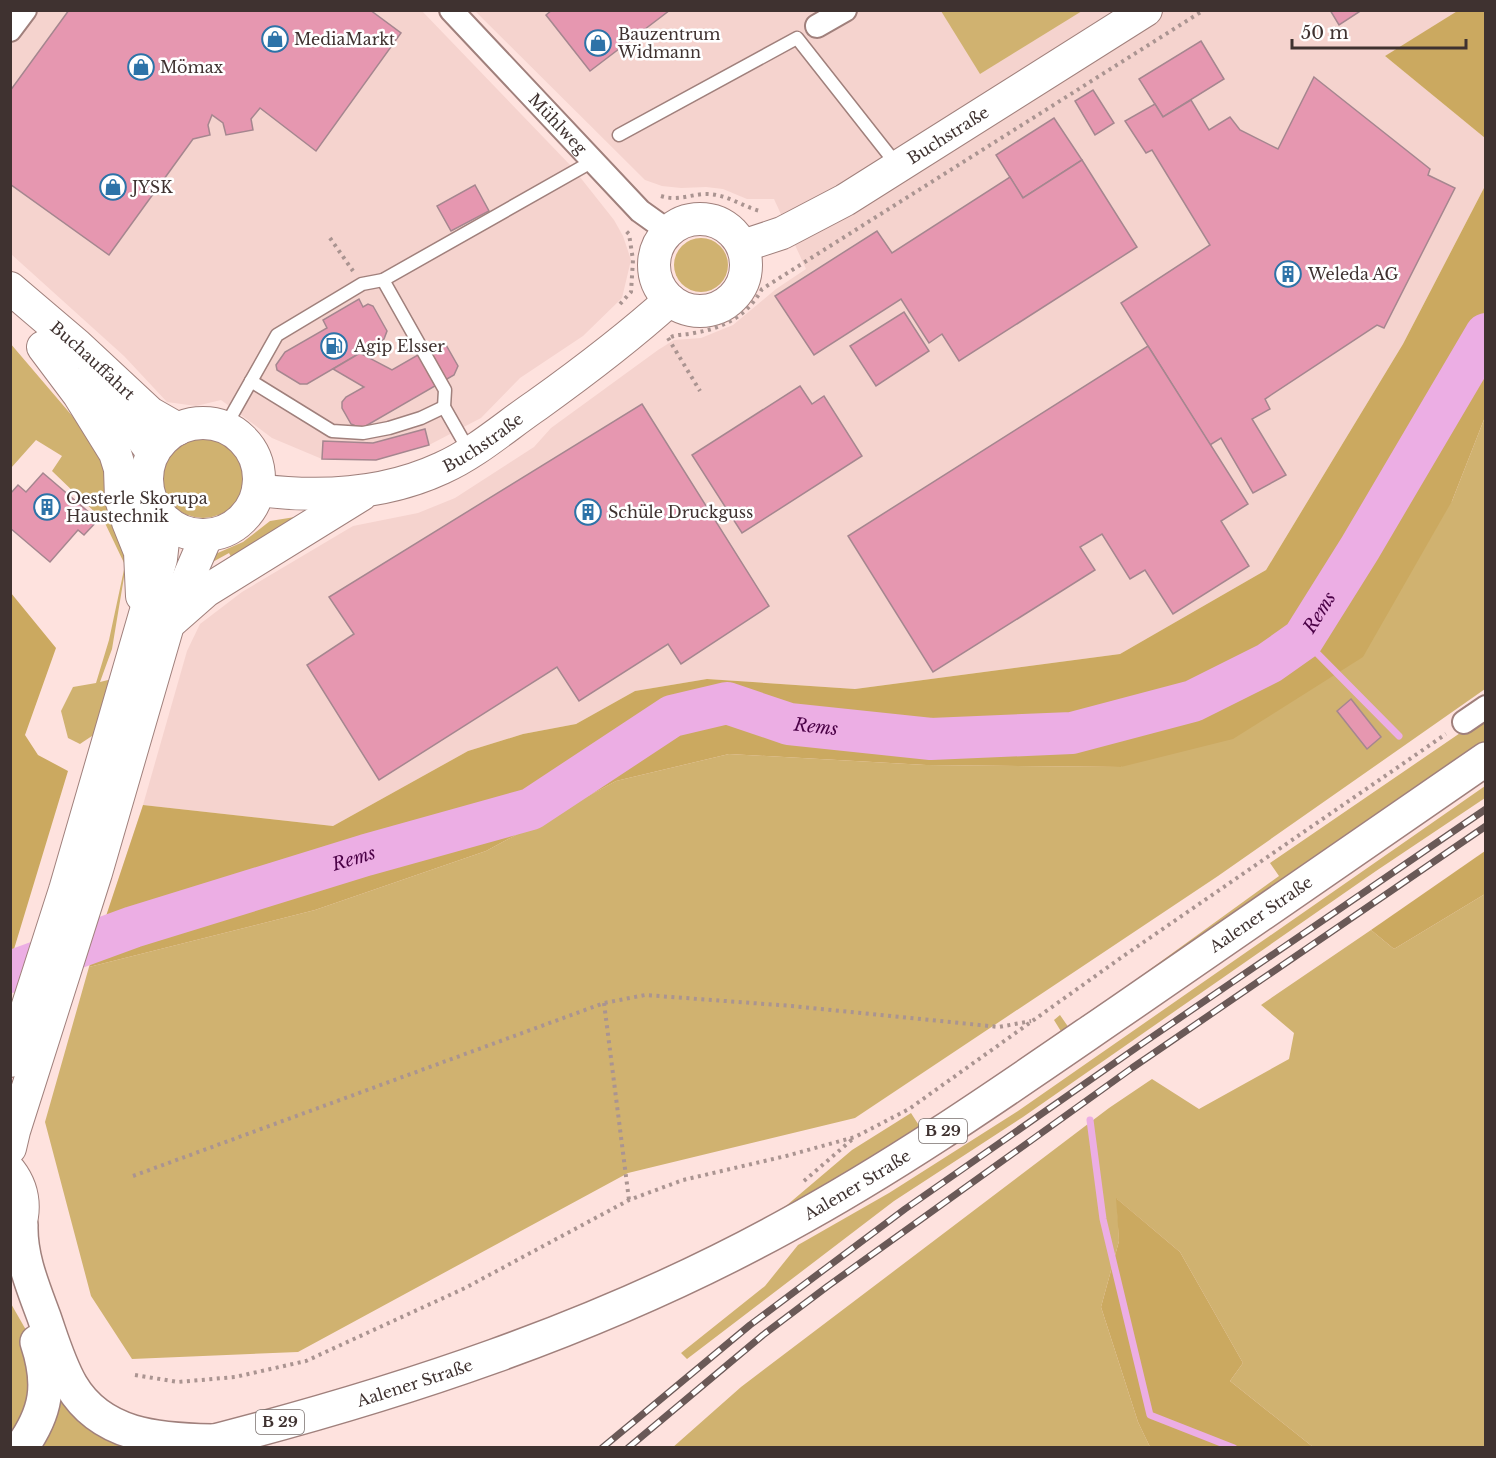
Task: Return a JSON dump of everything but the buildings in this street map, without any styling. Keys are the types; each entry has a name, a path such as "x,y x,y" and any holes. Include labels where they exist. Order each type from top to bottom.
{"main road":[{"name":"Buchstraße","path":"743,246 782,233 845,200 1146,10"},
{"path":"694,219 709,219 723,224 735,234 743,246 746,271 743,282 728,302 717,308 705,311 686,309 670,300 660,288 655,274 654,258 659,244 668,231 680,223 694,219"},
{"name":"Buchauffahrt","path":"10,288 77,345 150,413 177,429"},
{"name":"Buchstraße","path":"258,490 312,495 368,491 411,480 442,468 470,452 590,367 670,300"},
{"path":"10,315 135,429 153,453"},
{"path":"43,347 79,395 115,453 120,469 121,499 140,552 156,623"},
{"path":"23,1038 96,873 156,623 163,541 160,516 147,485 148,468 153,453 160,443 177,429 193,424 209,423 225,427 238,435 256,460 259,475 258,490 251,507 239,521 224,531 207,535 181,531 160,516"},
{"path":"156,623 336,508 368,491"},
{"path":"16,1233 24,1207 21,1189 11,1163 19,1114 23,1038 65,890 156,623 207,535"},
{"name":"Aalener Straße","path":"16,1233 61,1363 81,1399 102,1419 127,1431 200,1444 453,1372 661,1289 785,1227 901,1159 1485,759"},
{"path":"10,1287 21,1303 45,1364 46,1387 43,1406 34,1429 21,1448"},
{"path":"279,1448 346,1404"}],"street":[{"path":"10,30 25,10"},
{"name":"Mühlweg","path":"451,10 640,211 668,231"},
{"path":"817,26 845,10"},
{"path":"1464,722 1485,707"}],"lane":[{"path":"620,135 797,38 898,166"},
{"path":"225,427 277,334 362,284 383,279 593,161"},
{"path":"383,279 445,390 444,407 470,452"},
{"path":"251,381 332,431 363,433 389,428 421,418 444,407"}],"path":[{"path":"700,391 668,338 724,326 741,316 755,302 762,289 1204,10"},
{"path":"656,192 663,197 682,199 704,194 725,196 744,206 761,211"},
{"path":"624,229 629,234 633,260 631,292 626,298"},
{"path":"330,238 362,284"},
{"path":"135,1375 178,1382 235,1377 306,1361 465,1288 629,1200 683,1180 855,1137 909,1109 1122,957 1464,722"},
{"path":"133,1176 604,1003 645,995 792,1006 999,1028 1035,1020"},
{"path":"604,1003 629,1200"},
{"path":"802,1183 855,1137"}],"shaded area":[{"path":"1459,10 1485,11 1485,138 1385,56"},
{"path":"34,11 422,11 572,167 614,220 623,236 631,260 622,298 583,336 520,378 481,418 429,445 376,460 322,459 272,438 221,400 196,406 167,402 124,356 11,254 10,42"},
{"path":"475,11 1459,11 1385,56 1485,138 1485,186 1403,344 1266,570 1120,654 855,689 707,679 635,691 576,724 523,734 468,751 333,826 143,805 187,651 200,624 242,592 353,526 418,513 455,498 534,447 551,428 658,350 674,340 701,338 733,325 776,289 806,269 774,199 747,199 723,189 662,186 645,180"},
{"path":"941,11 1082,11 980,74"},
{"path":"1485,186 1485,417 1452,501 1363,657 1233,739 1121,767 926,765 729,754 616,781 486,851 315,910 89,967 143,805 333,826 468,751 523,734 576,724 635,691 707,679 855,689 1120,654 1266,570 1403,344"},
{"path":"696,238 706,238 716,242 724,250 728,265 724,280 716,288 706,292 696,292 686,288 678,280 674,270 674,260 678,250 686,242"},
{"path":"10,343 97,445 109,473 127,559 112,649 100,682 108,680 110,711 104,725 80,744 68,738 61,711 73,687 96,683 109,640 125,565 104,521 52,471 62,456 36,440 11,468"},
{"path":"1485,417 1485,689 1218,876 855,1118 628,1173 298,1352 132,1359 91,1296 45,1122 89,967 315,910 486,851 616,781 729,754 926,765 1121,767 1452,501"},
{"path":"203,434 219,437 233,446 242,460 245,476 242,492 233,506 219,515 203,518 187,515 173,506 164,492 161,476 164,460 173,446 187,437"},
{"path":"295,517 297,522 234,562 229,553 198,570 213,555 243,542 270,521"},
{"path":"11,593 56,648 25,735 38,755 68,771 11,959"},
{"path":"1485,716 1485,746 1067,1038 760,1228 852,1150 911,1113 920,1127 1062,1033 1054,1020 1060,1015 1069,1028 1279,876 1270,863"},
{"path":"1485,786 1485,798 1376,871 1023,1117 894,1201 687,1359 681,1353 765,1286 798,1245 889,1193 1018,1111"},
{"path":"1485,851 1485,894 1394,949 1371,930"},
{"path":"1485,894 1485,1447 1313,1447 1230,1381 1243,1363 1180,1252 1117,1199 1119,1241 1101,1307 1138,1422 1150,1447 672,1448 741,1387 1109,1108 1152,1079 1199,1109 1289,1059 1294,1033 1261,1005 1371,930 1394,949"},
{"path":"1116,1198 1180,1252 1243,1363 1230,1381 1313,1447 1150,1447 1138,1422 1101,1307 1119,1241"},
{"path":"10,1302 30,1337 28,1412 10,1442"},
{"path":"58,1389 128,1443 122,1448 39,1448"}],"waterway":[{"name":"Rems","path":"10,972 133,927 366,855 531,809 672,716 727,703 789,724 931,739 1072,733 1193,701 1269,663 1303,639 1360,548 1486,334"},
{"path":"1303,639 1399,736"},
{"path":"1090,1120 1103,1219 1150,1415 1234,1448"}],"railway":[{"path":"602,1448 750,1325 905,1209 1486,809"},
{"path":"628,1448 763,1335 828,1286 1132,1068 1486,826"}],"place":[{"name":"MediaMarkt","path":"275,39"},
{"name":"Bauzentrum Widmann","path":"598,43"},
{"name":"Mömax","path":"141,67"},
{"name":"JYSK","path":"113,187"},
{"name":"Weleda AG","path":"1288,274"},
{"name":"Agip Elsser","path":"334,346"},
{"name":"Oesterle Skorupa Haustechnik","path":"47,507"},
{"name":"Schüle Druckguss","path":"588,512"}]}
